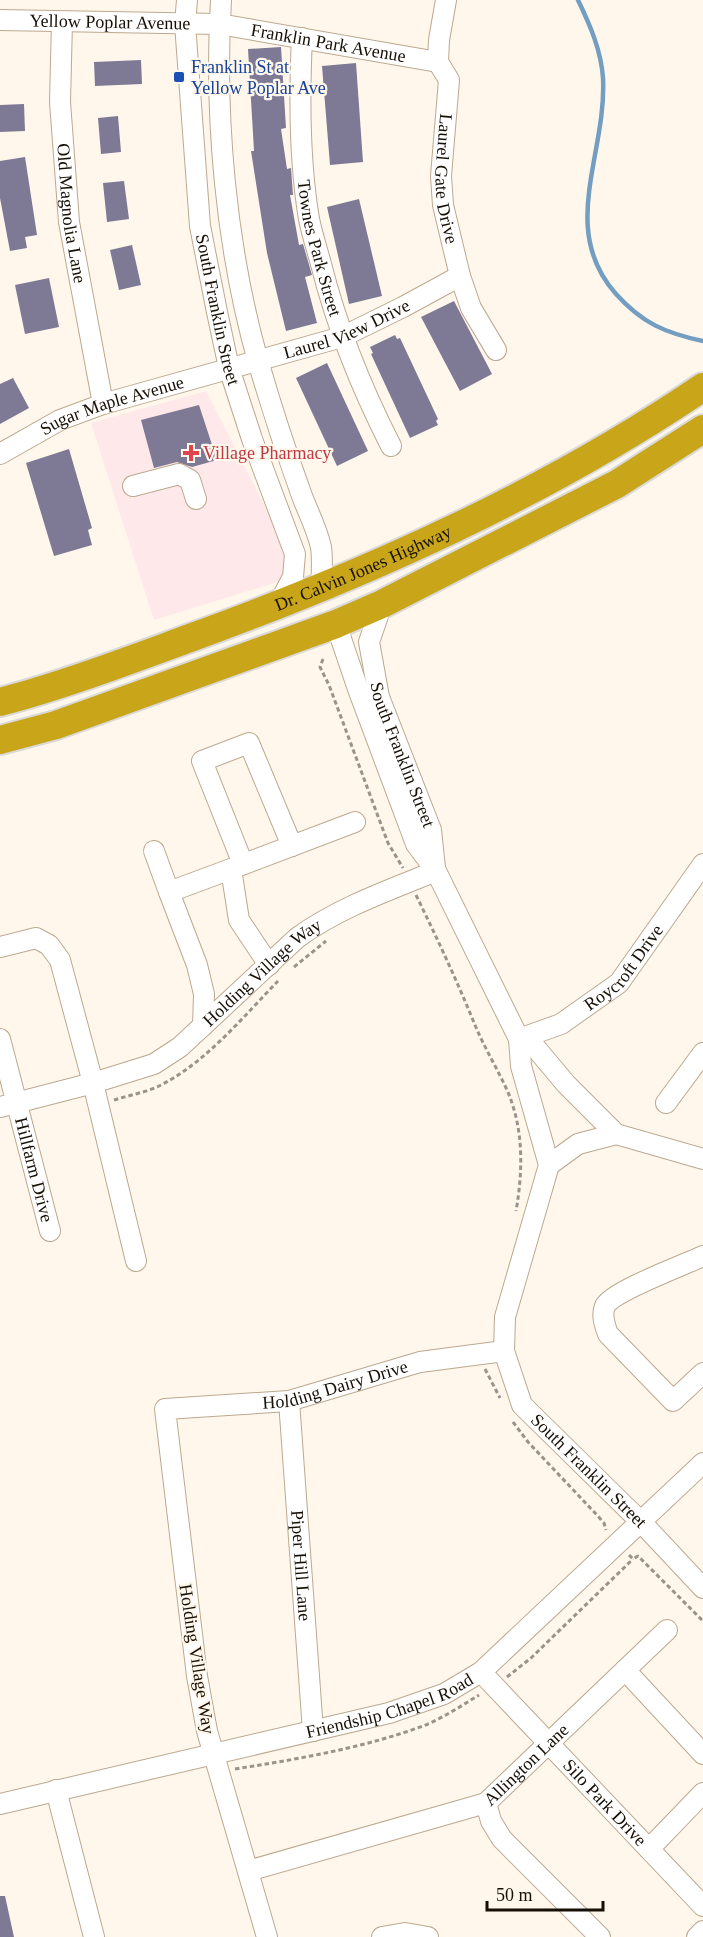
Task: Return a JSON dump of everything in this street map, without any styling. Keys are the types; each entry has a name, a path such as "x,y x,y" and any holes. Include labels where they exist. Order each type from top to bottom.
{"highway":[{"name":"Dr. Calvin Jones Highway","path":"0,702 36,692 322,588 507,503 550,480 703,387"},
{"name":"Dr. Calvin Jones Highway","path":"0,740 56,724 169,684 336,624 382,604 617,483 703,429"},
{"path":"336,624 354,600 378,582 472,535 507,503"},
{"path":"169,684 177,665 267,629 305,607 322,588"},
{"path":"0,714 9,711 36,692"}],"street":[{"name":"South Franklin Street","path":"187,0 185,24 200,226 229,368 252,439 295,554 293,577 278,605"},
{"name":"South Franklin Street","path":"220,0 222,136 229,222 258,361 321,548 322,588"},
{"name":"Laurel Gate Drive","path":"446,0 439,40 438,62 449,80 441,176 443,205 460,276 471,308 496,350"},
{"name":"Yellow Poplar Avenue","path":"0,20 219,24"},
{"name":"Old Magnolia Lane","path":"62,22 60,102 69,222 103,404"},
{"name":"Franklin Park Avenue","path":"219,24 438,62"},
{"name":"Townes Park Street","path":"302,38 300,94 302,158 310,221 330,301 342,337 366,396 391,446"},
{"name":"Laurel View Drive","path":"229,368 342,337 460,276"},
{"name":"Sugar Maple Avenue","path":"0,454 60,420 103,404 229,368"},
{"path":"133,486 179,474 190,480 196,499"},
{"name":"South Franklin Street","path":"382,604 369,642 379,697 431,830 436,871"},
{"name":"South Franklin Street","path":"336,624 416,844 436,871 519,1039 521,1066 549,1165 505,1317 504,1351 522,1405 642,1523 703,1588"},
{"path":"275,971 239,920 237,867 202,761 249,743 292,846"},
{"path":"170,892 355,822"},
{"path":"154,851 197,965 204,994 203,1026"},
{"name":"Roycroft Drive","path":"519,1039 561,1024 619,983 703,864"},
{"name":"Holding Village Way","path":"8,1105 93,1083 154,1064 180,1047 227,1005 275,971 297,938 317,924 382,892 436,871"},
{"path":"0,947 36,938 49,945 60,960 93,1083 136,1261"},
{"path":"204,994 227,1005"},
{"name":"Hillfarm Drive","path":"0,1039 8,1105 50,1230"},
{"name":"South Franklin Street","path":"519,1039 535,1047 566,1084 616,1134 703,1159"},
{"path":"666,1103 703,1053"},
{"path":"549,1165 578,1144 616,1134"},
{"path":"703,1256 617,1294 605,1306 603,1321 608,1334 673,1401 703,1373"},
{"name":"Holding Dairy Drive","path":"165,1409 289,1401 420,1362 504,1351"},
{"name":"Piper Hill Lane","path":"289,1401 313,1731"},
{"name":"Holding Village Way","path":"165,1409 196,1676 213,1754 267,1937"},
{"name":"Friendship Chapel Road","path":"0,1804 389,1713 444,1694 481,1672 703,1464"},
{"name":"Allington Lane","path":"248,1871 486,1803 667,1630"},
{"path":"625,1670 703,1754"},
{"name":"Silo Park Drive","path":"481,1672 703,1906"},
{"path":"56,1790 94,1937"},
{"path":"649,1849 703,1793"},
{"path":"486,1803 491,1821 502,1839 600,1937"},
{"path":"697,1937 703,1931"},
{"path":"382,1937 405,1933 428,1937"}],"path":[{"path":"323,659 320,667 329,685 388,843 401,861"},
{"path":"410,899 416,896 508,1093 521,1146 520,1187 514,1221"},
{"path":"291,970 329,939"},
{"path":"109,1101 162,1084 188,1068 211,1047 275,971"},
{"path":"486,1370 504,1407"},
{"path":"510,1418 528,1442 600,1518 606,1531"},
{"path":"627,1553 633,1559"},
{"path":"503,1680 531,1658 638,1556 703,1621"},
{"path":"233,1769 299,1759 423,1725 452,1712 481,1694"}],"shaded area":[{"path":"206,391 300,575 154,620 91,423"}],"building":[{"path":"281,47 286,128 281,129 287,169 291,168 293,195 290,195 299,245 303,244 312,275 305,277 317,323 286,331 267,253 251,151 254,151 248,49"},
{"path":"141,60 142,84 95,86 94,62"},
{"path":"356,63 363,162 330,165 322,66"},
{"path":"24,104 25,131 0,132 0,105"},
{"path":"118,116 121,152 101,154 98,118"},
{"path":"25,157 37,235 25,237 27,248 10,251 0,198 0,161"},
{"path":"124,181 129,219 107,222 103,183"},
{"path":"359,199 382,296 349,304 327,207"},
{"path":"132,245 141,285 119,290 110,250"},
{"path":"49,278 59,327 25,334 15,285"},
{"path":"454,301 492,374 460,391 421,317"},
{"path":"395,335 397,339 400,338 438,419 436,421 438,425 410,438 371,354 373,353 370,347"},
{"path":"327,363 368,451 337,466 296,378"},
{"path":"13,378 29,408 0,424 0,384"},
{"path":"199,405 217,460 192,467 177,462 154,468 141,420"},
{"path":"69,449 92,528 88,530 92,545 54,556 26,463"},
{"path":"0,1896 5,1896 14,1937 0,1937"}],"waterway":[{"path":"578,0 591,28 603,78 599,135 589,190 587,217 590,244 599,269 616,294 645,320 677,334 703,341"}],"place":[{"name":"Franklin St at Yellow Poplar Ave","path":"179,77"},
{"name":"Village Pharmacy","path":"191,453"}]}
